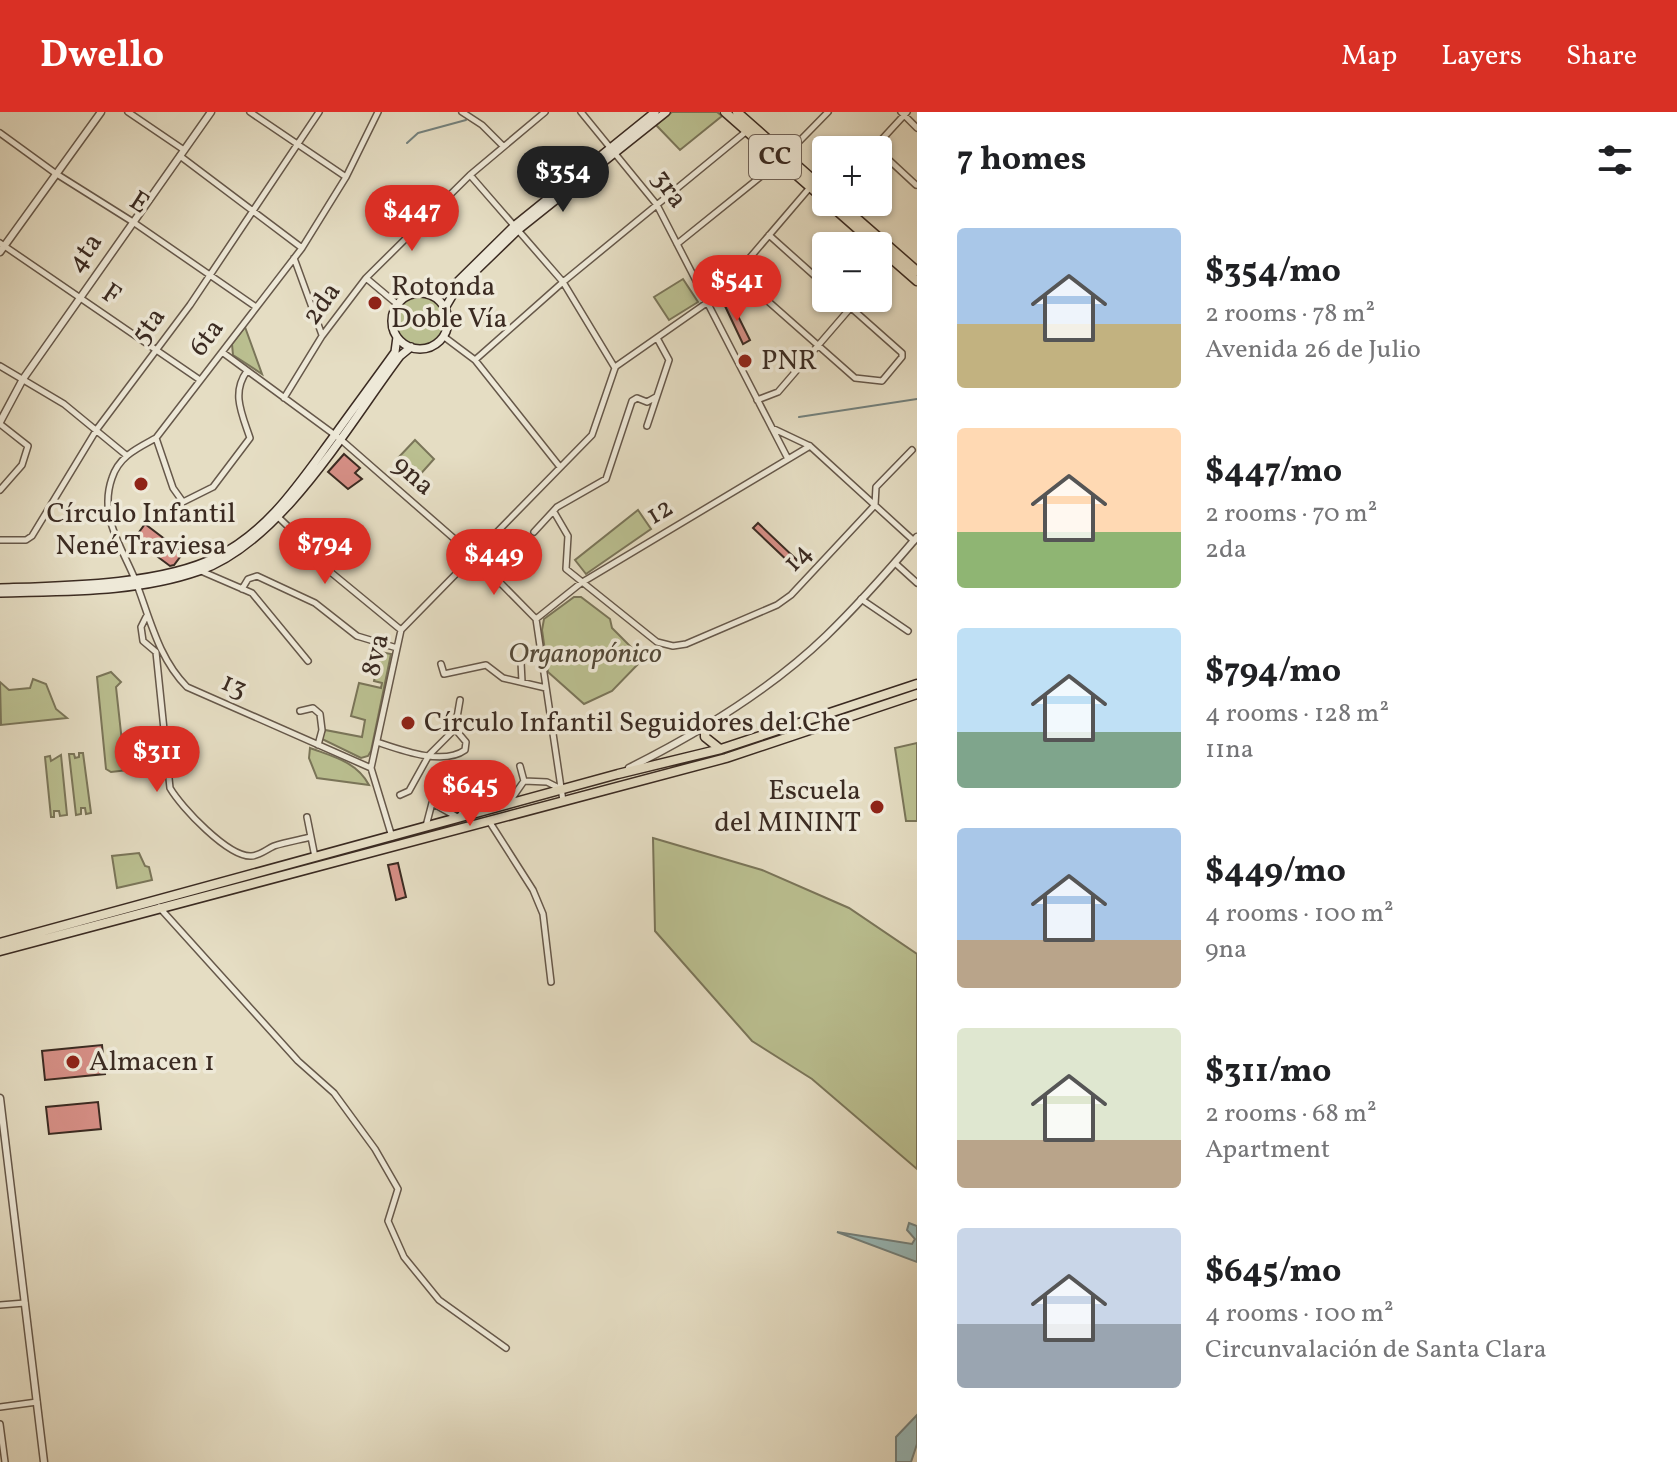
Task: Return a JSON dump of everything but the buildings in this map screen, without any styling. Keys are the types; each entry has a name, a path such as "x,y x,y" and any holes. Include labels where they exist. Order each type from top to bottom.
{"main road":[{"path":"337,437 395,352 397,337 391,319 397,304 415,293 433,296 447,292 516,228 655,112"},
{"path":"612,150 666,112"},
{"name":"CC","path":"725,112 812,184"},
{"name":"CC","path":"737,112 749,129"},
{"name":"CC","path":"843,216 861,232"},
{"name":"CC","path":"853,216 917,281"},
{"path":"397,337 411,347 427,348 443,336 447,325 445,308 455,291 516,228"},
{"name":"CC","path":"894,256 917,271"},
{"path":"433,296 445,308"},
{"path":"0,591 136,582 200,571 245,546 277,516 400,356 411,347"},
{"path":"136,582 216,558 277,516"},
{"path":"282,871 315,858 426,827 721,749 917,684"},
{"path":"2,946 726,758 917,694"},
{"path":"705,727 705,737 721,749"}],"street":[{"path":"2,247 101,112"},
{"path":"128,112 251,212 302,248"},
{"name":"4ta","path":"0,423 23,379 211,112"},
{"path":"250,112 346,177"},
{"name":"5ta","path":"0,540 26,540 32,536 97,429 156,350 319,112"},
{"name":"6ta","path":"126,455 156,438 302,248 346,177 378,112"},
{"path":"462,112 482,125 503,146"},
{"name":"2da","path":"284,398 322,336 366,278 470,175 545,112"},
{"name":"3ra","path":"581,112 657,205 788,459"},
{"path":"677,244 783,158 828,112"},
{"path":"885,136 904,113 917,128"},
{"path":"475,360 563,282 749,129"},
{"name":"E","path":"0,133 256,307"},
{"path":"892,164 916,185"},
{"path":"470,175 563,282 615,368 718,295 812,186"},
{"path":"769,235 812,273"},
{"name":"F","path":"2,247 200,380"},
{"path":"294,258 322,336"},
{"path":"736,273 855,378 882,381 902,357 900,349 856,312"},
{"path":"366,278 397,304"},
{"path":"757,400 778,392 848,312"},
{"path":"443,336 475,360 560,467"},
{"path":"647,426 669,360 657,338"},
{"name":"9na","path":"222,352 337,437 474,556 536,619"},
{"path":"0,366 97,429 126,455 112,476 109,515 118,547 136,582"},
{"name":"8va","path":"392,837 371,768 401,630 592,435 615,368"},
{"path":"156,438 173,488 183,502 213,487 250,438 238,391 247,371"},
{"path":"647,402 656,397"},
{"path":"534,532 557,507 606,479 632,401 637,398 653,408"},
{"path":"0,423 28,446 22,465 0,490"},
{"path":"618,774 705,727 786,671 861,599 916,539 810,446 772,428"},
{"name":"12","path":"536,619 581,583 810,446"},
{"name":"14","path":"581,583 657,642 673,646 777,605 791,595 875,505 876,487 912,450"},
{"path":"554,512 568,536 566,569 581,583"},
{"path":"277,516 298,536 305,551 401,630"},
{"path":"895,563 917,583"},
{"path":"200,571 256,597 308,661"},
{"path":"242,589 248,579 257,576 306,597 357,636 397,648"},
{"name":"13","path":"136,582 146,616 172,668 187,687 371,768"},
{"path":"861,599 908,631"},
{"path":"146,616 141,627 143,641 156,652 170,788 177,800 230,850 244,855 253,856 272,846 311,837"},
{"path":"536,619 563,801"},
{"path":"521,662 522,682"},
{"path":"441,664 444,674 486,665 503,678 546,688"},
{"path":"400,795 414,784 429,755 455,729 460,700"},
{"path":"300,711 313,708 320,714 322,730 318,745"},
{"path":"377,742 429,755 457,756 465,750 463,735 455,729"},
{"path":"508,805 524,781 520,766"},
{"path":"524,781 547,782 562,790"},
{"path":"426,827 432,803 459,818 472,794 492,789"},
{"path":"307,817 315,858"},
{"path":"489,821 495,836 533,890 543,914 551,982"},
{"path":"157,905 298,1061 334,1093 375,1149 398,1189 388,1221 404,1257 439,1300 506,1348"},
{"path":"0,1098 44,1462"},
{"path":"0,1305 25,1303"},
{"path":"0,1407 37,1402"},
{"path":"0,1424 5,1462"}],"green space":[{"path":"672,112 717,112 722,116 680,150 656,125"},
{"path":"683,279 698,302 669,320 654,297"},
{"path":"420,296 438,303 445,321 438,339 420,346 402,339 395,321 402,303"},
{"path":"245,327 262,374 233,355 232,344"},
{"path":"415,440 434,459 417,478 397,459"},
{"name":"Organopónico","path":"638,510 651,529 586,574 575,560"},
{"name":"Organopónico","path":"574,597 581,597 610,619 612,628 643,659 612,691 584,704 548,672 542,630 544,619"},
{"path":"380,652 391,654 371,751 361,758 322,739 325,730 362,737 365,720 351,716 359,683 381,688 382,683 374,681"},
{"path":"111,672 121,682 116,687 123,751 129,753 131,767 111,772 106,769 97,677"},
{"path":"33,679 46,684 56,709 67,718 1,725 0,682 9,690 30,688"},
{"path":"917,743 917,821 906,821 895,748"},
{"path":"310,748 351,766 369,785 317,778 309,758"},
{"path":"79,753 83,753 91,813 86,814 85,808 81,808 81,814 76,815 69,754 74,754 75,758 79,757"},
{"path":"61,755 67,815 60,816 59,811 54,811 54,817 51,817 45,757 50,756 51,761"},
{"path":"653,838 762,870 849,908 917,954 917,1169 812,1079 752,1041 655,931"},
{"path":"139,853 145,866 149,867 152,880 117,888 112,856"}],"water":[{"path":"909,1223 917,1226 917,1262 837,1232 912,1244 915,1239 907,1230"},
{"path":"917,1415 917,1444 911,1462 896,1462 896,1437"}],"waterway":[{"path":"407,143 418,133 466,120"},
{"path":"799,417 917,399"}],"place":[{"name":"Rotonda Doble Vía","path":"375,303"},
{"name":"PNR","path":"745,361"},
{"name":"Círculo Infantil Nené Traviesa","path":"141,484"},
{"name":"Círculo Infantil Seguidores del Che","path":"408,723"},
{"name":"Escuela del MININT","path":"877,807"},
{"name":"Almacen 1","path":"73,1062"}]}
